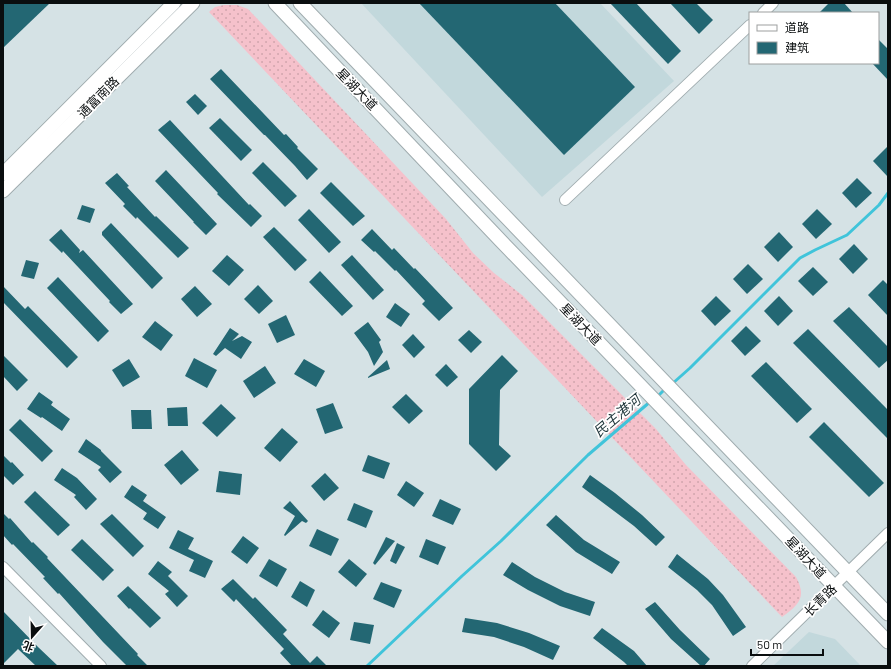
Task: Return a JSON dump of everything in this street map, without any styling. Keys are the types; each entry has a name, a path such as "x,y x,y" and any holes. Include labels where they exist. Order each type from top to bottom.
{"main road":[{"name":"通富南路","path":"3,174 174,3"},
{"name":"通富南路","path":"3,191 193,3"},
{"name":"星湖大道","path":"275,3 495,235 888,642"},
{"name":"星湖大道","path":"300,3 888,614"}],"street":[{"path":"763,12 773,3"},
{"path":"565,200 749,26"},
{"name":"长青路","path":"752,666 888,533"},
{"path":"3,567 101,666"}],"shaded area":[{"path":"361,3 600,3 674,81 542,197"},
{"path":"237,5 248,9 446,219 473,253 494,273 522,295 656,429 686,465 796,577 801,590 801,595 800,600 793,608 782,617 209,12 215,7"},
{"path":"809,632 835,639 861,666 773,666"}],"building":[{"path":"3,3 50,3 3,48"},
{"path":"419,3 555,3 635,87 564,155"},
{"path":"610,3 636,3 681,51 668,64"},
{"path":"670,3 696,3 713,20 699,34"},
{"path":"829,3 844,3 852,12 820,12"},
{"path":"879,40 888,49 888,80 873,64 879,64"},
{"path":"221,69 284,135 286,134 298,147 297,148 318,169 307,180 210,79"},
{"path":"195,94 207,106 198,115 186,102"},
{"path":"220,118 252,150 241,161 209,128"},
{"path":"170,120 249,205 250,204 262,216 251,227 217,194 218,193 158,130"},
{"path":"888,146 888,177 873,161"},
{"path":"263,162 297,196 285,207 252,173"},
{"path":"166,170 217,224 206,235 155,181"},
{"path":"117,173 129,186 127,187 155,217 156,216 189,248 178,258 137,217 136,219 123,206 125,204 105,183"},
{"path":"857,178 872,193 856,208 842,193"},
{"path":"331,182 365,216 353,226 320,193"},
{"path":"82,205 95,209 90,223 77,219"},
{"path":"309,209 341,242 329,253 298,220"},
{"path":"817,209 832,224 816,239 802,224"},
{"path":"111,223 163,278 152,289 102,235 102,232"},
{"path":"274,227 307,260 295,271 263,237"},
{"path":"61,229 80,250 79,253 83,250 133,304 121,314 63,251 62,253 49,240"},
{"path":"372,229 392,250 394,248 414,269 415,268 453,308 439,321 422,304 425,301 396,270 395,271 375,251 374,252 361,240"},
{"path":"779,232 793,247 778,262 764,247"},
{"path":"854,244 868,259 853,274 839,259"},
{"path":"227,255 244,270 229,286 212,271"},
{"path":"352,255 384,290 373,300 341,265"},
{"path":"26,260 39,263 34,279 21,276"},
{"path":"748,264 763,279 747,294 733,279"},
{"path":"813,267 828,282 813,296 798,281"},
{"path":"320,271 353,306 342,316 309,282"},
{"path":"58,277 109,331 98,342 47,288"},
{"path":"883,280 888,285 888,316 868,295"},
{"path":"258,285 273,301 259,314 244,299"},
{"path":"3,286 25,309 28,306 78,357 67,368 3,302"},
{"path":"195,286 212,304 197,317 181,299"},
{"path":"716,296 731,311 715,326 701,311"},
{"path":"779,296 793,311 778,326 764,311"},
{"path":"395,303 410,314 401,327 386,317"},
{"path":"849,307 888,347 888,360 879,368 833,321"},
{"path":"286,315 295,335 277,343 268,324"},
{"path":"155,321 173,335 161,351 142,337"},
{"path":"368,322 381,340 379,342 383,352 374,366 368,352 354,333"},
{"path":"746,326 761,341 745,356 731,341"},
{"path":"230,328 239,334 232,341 242,336 252,342 241,359 225,348 216,356 213,354"},
{"path":"808,329 888,410 888,439 793,343"},
{"path":"469,330 482,342 471,353 458,340"},
{"path":"413,334 425,347 414,358 402,345"},
{"path":"3,355 28,380 17,391 3,376"},
{"path":"502,355 518,371 500,390 499,445 511,456 496,471 469,444 469,389"},
{"path":"194,358 217,370 207,388 185,376"},
{"path":"129,359 140,377 123,387 112,370"},
{"path":"304,359 325,371 316,387 294,374"},
{"path":"387,360 390,369 368,378 368,377"},
{"path":"766,362 812,409 797,423 751,376"},
{"path":"446,364 458,377 447,387 435,375"},
{"path":"265,366 276,383 254,398 243,381"},
{"path":"39,392 53,402 51,405 70,419 62,431 42,417 41,418 27,409"},
{"path":"406,394 423,411 409,424 392,407"},
{"path":"333,403 343,428 325,434 316,409"},
{"path":"221,404 236,418 217,437 202,423"},
{"path":"187,407 188,426 168,426 167,408"},
{"path":"131,410 151,410 152,429 132,429"},
{"path":"20,419 53,451 42,462 9,430"},
{"path":"824,422 884,483 869,497 809,437"},
{"path":"282,428 298,442 280,462 264,448"},
{"path":"86,439 101,450 122,472 110,483 98,470 101,467 78,452"},
{"path":"182,450 199,470 181,485 164,465"},
{"path":"3,455 24,475 13,485 3,475"},
{"path":"368,455 390,463 384,479 362,471"},
{"path":"62,468 77,478 97,499 86,510 74,497 76,495 54,480"},
{"path":"219,471 242,474 240,495 216,492"},
{"path":"325,473 339,488 324,501 311,486"},
{"path":"590,475 642,515 665,537 656,546 634,526 582,487"},
{"path":"406,481 424,493 414,507 397,495"},
{"path":"132,485 147,495 143,501 166,517 158,529 143,519 147,513 124,497"},
{"path":"35,491 70,525 58,536 24,502"},
{"path":"440,499 461,509 453,525 432,516"},
{"path":"290,501 308,521 306,523 302,521 285,536 284,535 295,516 283,508"},
{"path":"354,503 373,511 366,528 347,520"},
{"path":"3,513 9,519 10,518 32,543 33,542 48,557 47,558 148,666 127,666 103,642 59,593 58,594 43,578 45,577 3,535"},
{"path":"112,514 144,546 133,557 100,524"},
{"path":"556,515 584,540 620,562 612,574 576,552 546,525"},
{"path":"317,529 339,539 331,556 309,546"},
{"path":"178,530 194,538 188,549 213,561 205,578 189,571 194,560 169,548"},
{"path":"243,536 259,548 247,564 231,552"},
{"path":"386,537 395,541 375,565 373,563"},
{"path":"82,539 114,570 103,581 71,550"},
{"path":"426,539 446,547 438,565 419,557"},
{"path":"397,543 405,547 396,564 390,561"},
{"path":"677,554 708,579 723,595 746,627 733,636 712,605 697,590 668,567"},
{"path":"269,559 287,569 277,587 259,576"},
{"path":"349,559 367,574 356,587 338,572"},
{"path":"158,561 172,572 168,576 188,596 177,607 165,594 169,591 148,574"},
{"path":"512,562 535,577 565,592 595,602 590,616 560,606 528,590 503,575"},
{"path":"233,579 253,599 255,597 287,630 283,634 310,663 317,656 327,666 292,666 280,653 284,649 236,599 234,602 221,589"},
{"path":"300,581 315,590 307,607 291,597"},
{"path":"381,582 402,590 394,608 373,599"},
{"path":"128,586 161,618 150,628 117,596"},
{"path":"655,602 680,630 710,659 704,666 701,666 671,639 645,609"},
{"path":"323,610 340,623 329,638 312,625"},
{"path":"3,611 58,666 36,666 18,649 3,664"},
{"path":"465,618 497,623 529,633 560,646 553,660 524,647 494,637 462,632"},
{"path":"354,622 374,625 370,644 350,640"},
{"path":"602,628 634,651 647,666 628,666 593,638"}],"waterway":[{"name":"民主港河","path":"672,384 690,368 800,258 847,235 879,205 888,193"},
{"name":"民主港河","path":"657,397 666,388"},
{"name":"民主港河","path":"367,666 501,541 588,455 651,401"}]}
